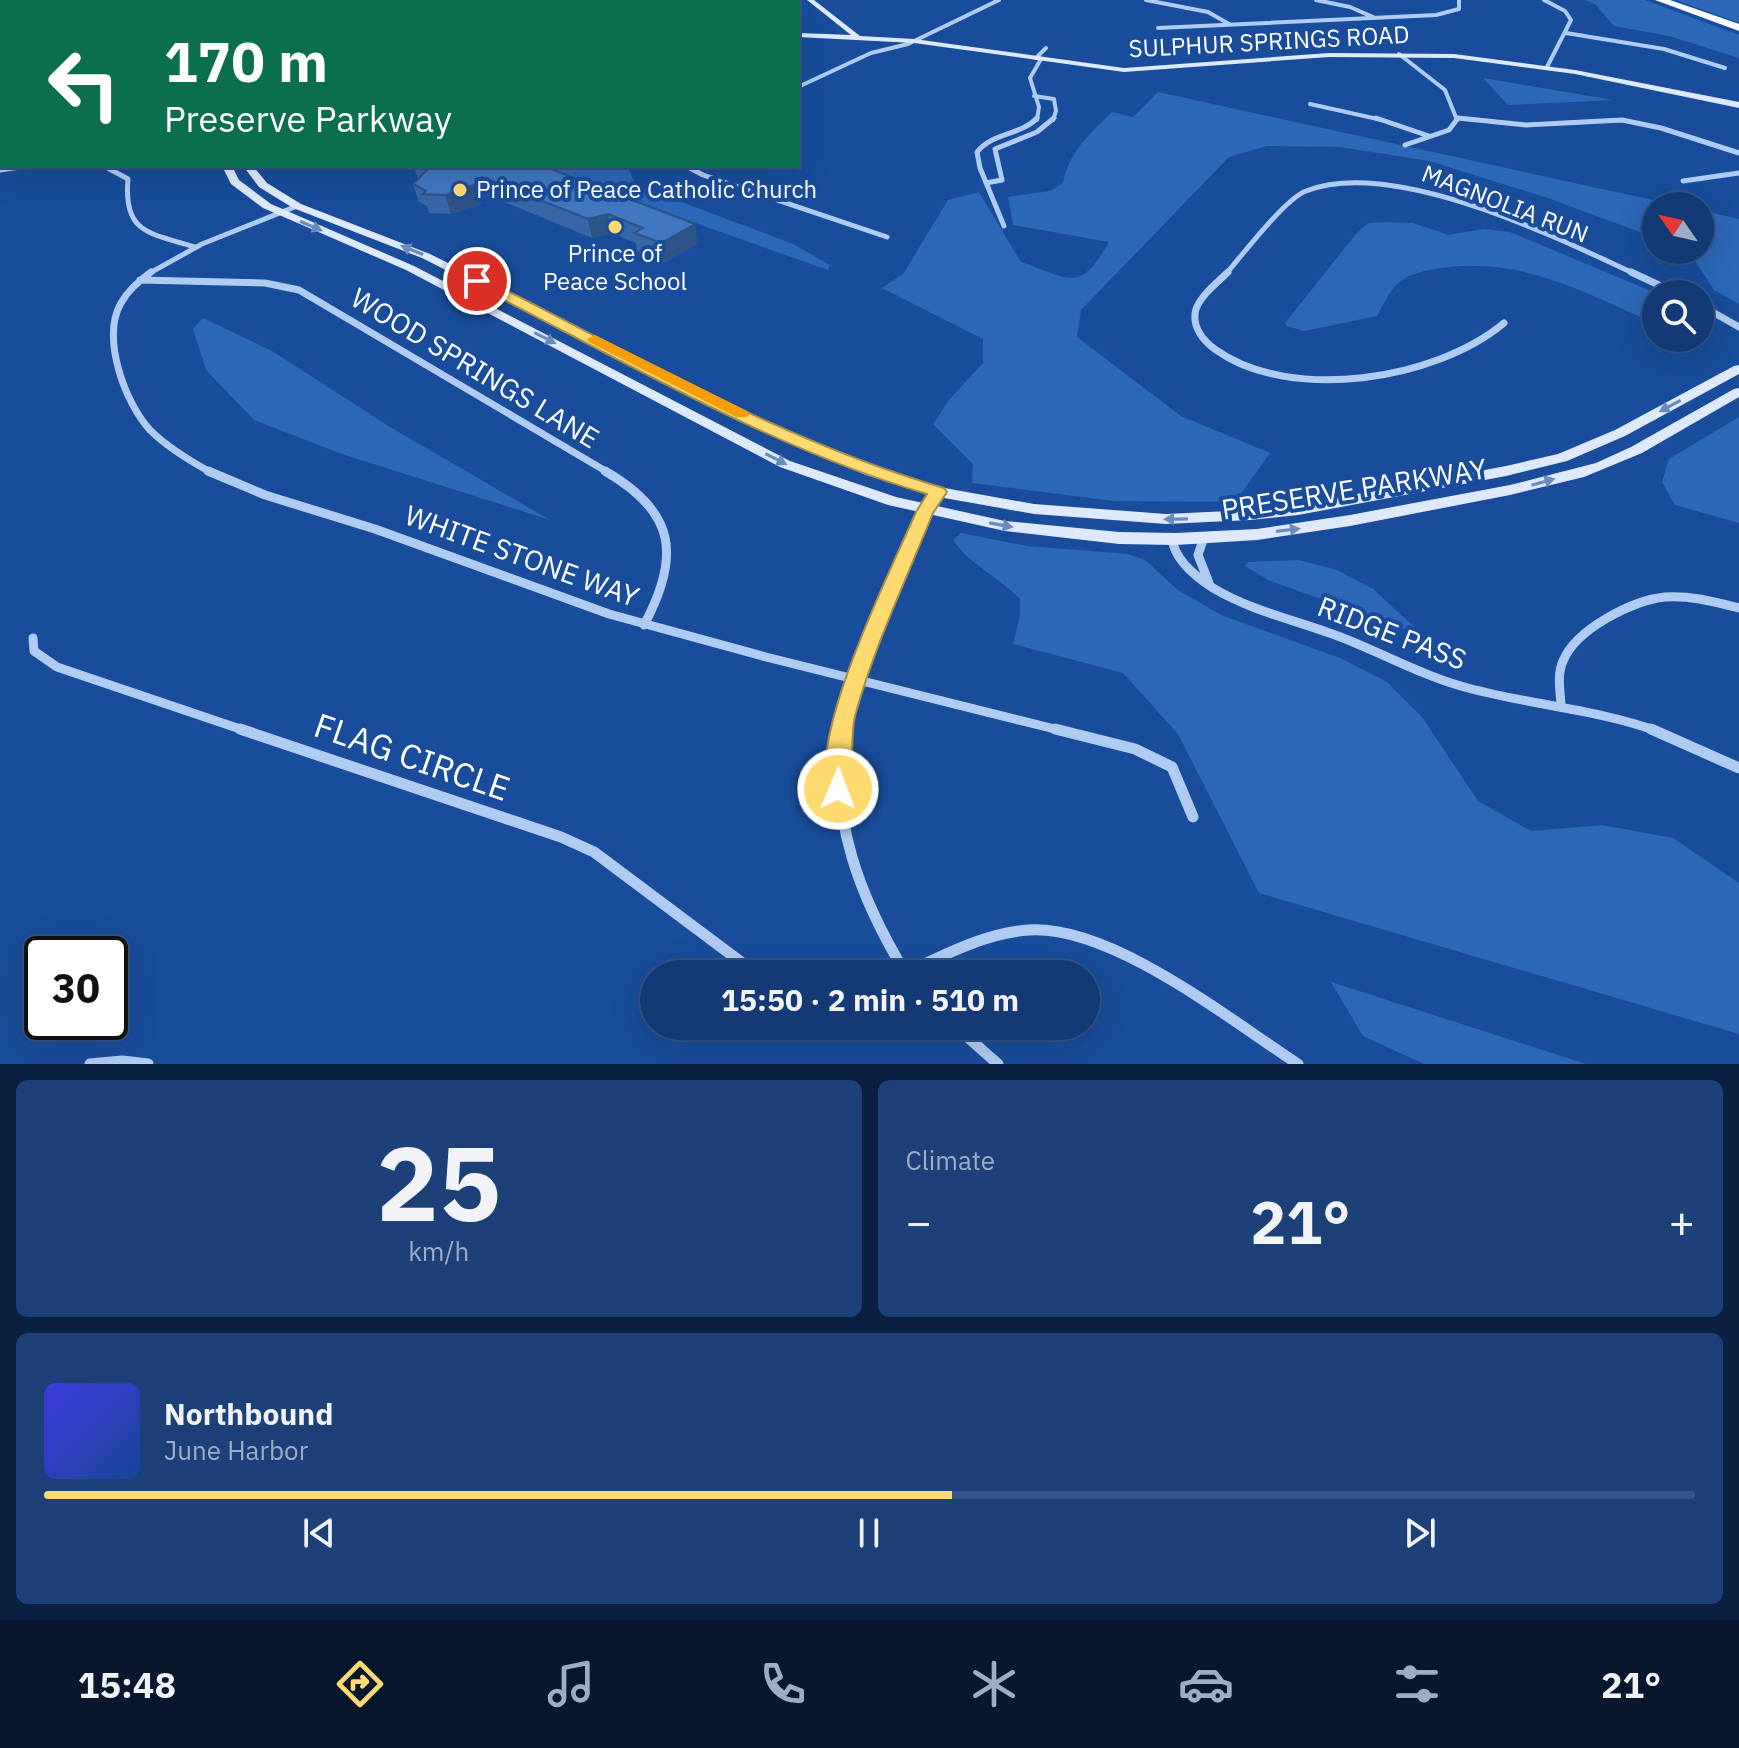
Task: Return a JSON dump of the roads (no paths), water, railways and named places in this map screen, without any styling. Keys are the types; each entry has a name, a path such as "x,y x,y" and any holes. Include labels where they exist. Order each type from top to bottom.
{"highway":[{"path":"1660,0 1739,28"}],"street":[{"path":"810,0 857,37"},
{"path":"800,86 871,53 914,41 999,0"},
{"path":"1146,0 1208,12 1229,24"},
{"path":"1316,0 1350,7 1373,18"},
{"path":"1158,28 1451,13 1460,7 1459,0"},
{"path":"1544,0 1569,16 1571,23 1547,67"},
{"path":"1566,33 1664,49 1725,68"},
{"name":"SULPHUR SPRINGS ROAD","path":"800,35 914,41 1105,69 1143,70 1309,56 1399,54 1464,57 1547,67 1739,105"},
{"path":"1004,226 978,162 979,147 1025,129 1037,120 1039,107 1030,78 1046,48"},
{"path":"1399,54 1445,90 1458,118"},
{"path":"986,183 1002,180 995,149 1038,132 1056,118 1058,111 1054,99 1034,96"},
{"path":"1310,104 1374,117 1429,137"},
{"path":"1405,145 1449,130 1458,118"},
{"path":"1458,118 1526,125 1622,120 1661,128 1739,153"},
{"path":"108,168 128,179 126,200 130,217 144,228 195,247"},
{"name":"PRESERVE PARKWAY","path":"228,168 235,182 249,195 281,213 410,268 785,464 841,487 925,512 1039,532 1131,540 1204,537 1326,525 1519,489 1602,466 1670,432 1739,392"},
{"name":"PRESERVE PARKWAY","path":"250,168 263,185 297,206 426,256 793,440 871,472 938,492 1034,509 1166,519 1298,510 1562,458 1620,433 1739,369"},
{"path":"690,168 887,237"},
{"path":"1683,181 1739,173"},
{"name":"MAGNOLIA RUN","path":"1504,323 1470,348 1436,362 1366,376 1308,381 1266,374 1229,359 1203,339 1196,328 1195,316 1199,303 1293,199 1315,187 1347,181 1393,184 1431,192 1646,280"},
{"name":"WHITE STONE WAY","path":"297,206 195,247 140,280 123,299 115,319 117,374 124,394 147,427 184,457 249,489 371,528 533,590 644,625 1135,749 1172,767 1193,817"},
{"name":"WOOD SPRINGS LANE","path":"140,280 265,283 299,290 621,480 650,504 666,531 670,547 664,586 644,625"},
{"path":"1714,313 1739,327"},
{"path":"897,960 844,838 838,789 838,751 843,720 856,679 925,512 938,492"},
{"path":"1204,537 1197,547 1198,562 1212,587"},
{"name":"RIDGE PASS","path":"1172,538 1180,559 1212,587 1248,605 1372,649 1466,688 1561,704 1644,725 1739,768"},
{"path":"1561,704 1558,675 1563,657 1570,646 1619,609 1658,597 1698,598 1739,608"},
{"name":"FLAG CIRCLE","path":"33,638 34,651 57,667 561,837 594,852 738,960"},
{"path":"936,960 981,940 1032,931 1071,934 1107,947 1153,972 1298,1064"},
{"path":"971,1040 998,1064"},
{"path":"90,1064 122,1061 148,1064"}],"place":[{"name":"Prince of Peace Catholic Church","path":"460,190"},
{"name":"Prince of Peace School","path":"615,227"}]}
